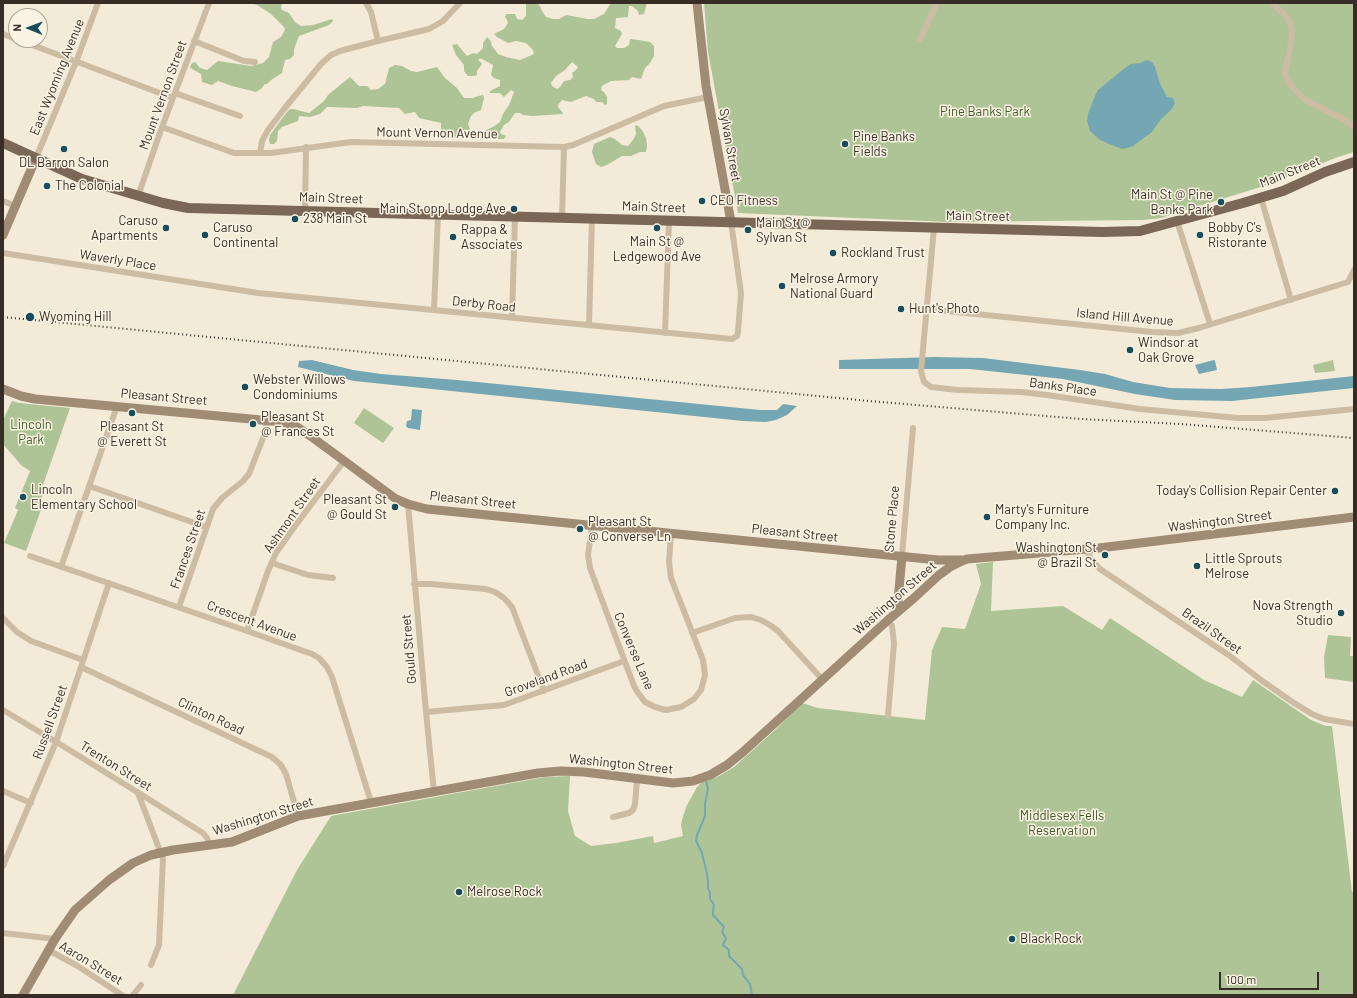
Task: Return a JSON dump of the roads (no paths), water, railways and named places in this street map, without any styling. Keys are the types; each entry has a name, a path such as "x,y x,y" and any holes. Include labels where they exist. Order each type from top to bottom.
{"main road":[{"name":"Sylvan Street","path":"698,3 703,63 708,97 731,222"},
{"name":"Main Street","path":"3,143 82,179 138,196 185,207 1123,232 1140,230 1260,198 1283,191 1325,172 1354,162"},
{"path":"3,235 36,158"},
{"name":"Pleasant Street","path":"3,389 21,396 35,399 283,422 297,427 400,501 436,510 938,560 967,559"},
{"name":"Washington Street","path":"23,995 48,950 75,910 105,884 134,863 161,852 236,841 298,816 531,774 560,771 584,772 637,780 680,783 699,779 714,773 743,752 939,575 957,563 967,559 1087,550 1354,517"},
{"name":"Stone Place","path":"897,612 902,556"}],"street":[{"name":"East Wyoming Avenue","path":"36,158 76,62 98,3"},
{"name":"Mount Vernon Street","path":"138,196 162,127 209,3"},
{"path":"366,3 372,12 378,41"},
{"path":"260,153 262,141 268,130 321,64 331,55 340,51 429,29 442,21 460,3"},
{"path":"920,38 937,3"},
{"path":"1272,3 1285,14 1289,20 1292,31 1286,72 1288,83 1304,99 1348,122 1354,128"},
{"path":"194,41 244,61 255,62"},
{"path":"38,48 174,96 240,116"},
{"name":"Mount Vernon Avenue","path":"162,127 232,153 260,153 351,142 564,147 573,145 664,106 708,97"},
{"path":"305,210 306,147"},
{"path":"562,218 564,147"},
{"path":"1260,198 1291,300"},
{"path":"3,201 15,206"},
{"path":"434,310 438,214"},
{"path":"512,318 515,216"},
{"path":"589,325 592,218"},
{"path":"1177,220 1210,324"},
{"path":"666,332 669,221"},
{"name":"Sylvan Street","path":"731,222 741,292 738,332 736,337"},
{"name":"Banks Place","path":"934,228 922,371 924,382 931,387 936,389 1020,392 1140,409 1238,418 1265,418 1354,409"},
{"name":"Waverly Place","path":"3,253 229,289"},
{"name":"Island Hill Avenue","path":"927,309 1170,333 1186,331 1348,282 1354,270"},
{"name":"Derby Road","path":"229,289 731,339 736,337"},
{"path":"61,567 117,406"},
{"name":"Frances Street","path":"179,607 206,527 217,502 243,481 250,473 265,433 267,420"},
{"name":"Stone Place","path":"902,556 913,428"},
{"name":"Ashmont Street","path":"247,631 272,563 285,540 344,461"},
{"path":"89,486 206,527"},
{"name":"Gould Street","path":"408,504 414,584 434,792"},
{"name":"Converse Lane","path":"592,526 588,555 590,568 636,690 645,702 655,707 670,710 691,702 701,690 704,679 704,664 671,578 669,562 671,534"},
{"name":"Brazil Street","path":"1087,550 1093,562 1105,572 1230,656 1261,680 1312,714 1332,721 1354,724"},
{"name":"Crescent Avenue","path":"30,556 312,654 322,661 327,666 332,677 371,802"},
{"path":"272,563 308,575 333,578"},
{"name":"Russell Street","path":"3,866 6,854 31,803 56,742 109,583"},
{"path":"414,584 431,584 486,590 495,592 504,598 512,607 544,691"},
{"path":"692,633 735,618 746,617 761,620 778,631 822,680"},
{"name":"Clinton Road","path":"3,618 17,632 31,641 82,663 272,757 281,765 286,774 298,816"},
{"path":"888,620 892,626 894,643 888,716"},
{"name":"Groveland Road","path":"426,712 504,705 624,661"},
{"name":"Trenton Street","path":"3,710 203,833 210,846"},
{"path":"613,817 629,813 633,810 637,780"},
{"path":"3,791 31,803"},
{"path":"138,793 163,859 159,945 151,965"},
{"path":"3,933 55,939"},
{"name":"Aaron Street","path":"48,950 76,965 122,995"},
{"path":"133,995 141,985"}],"water":[{"path":"1147,60 1152,62 1155,67 1160,84 1167,97 1173,98 1175,103 1171,110 1161,119 1152,132 1133,146 1122,149 1100,140 1090,131 1087,121 1088,114 1098,90 1131,64 1140,63"},
{"path":"934,357 983,358 1080,370 1105,374 1133,382 1170,388 1221,389 1354,376 1354,388 1232,401 1175,400 1135,394 1063,379 970,369 839,369 839,360"},
{"path":"312,360 353,370 381,374 457,380 760,410 777,410 783,404 797,406 787,415 776,420 766,422 743,421 354,381 298,367 299,361"},
{"path":"1214,360 1217,370 1199,374 1195,365"},
{"path":"412,409 422,410 420,430 408,428 406,426 407,421 411,420"}],"waterway":[{"path":"706,781 708,788 705,804 705,816 696,841 702,853 707,874 710,899 714,905 713,915 724,927 722,932 726,938 723,945 729,950 729,956 742,969 743,975 750,984 752,995"}],"railway":[{"path":"3,317 869,401 1081,419 1181,424 1354,438"}],"place":[{"name":"Pine Banks Fields","path":"845,144"},
{"name":"DL Barron Salon","path":"64,149"},
{"name":"The Colonial","path":"47,186"},
{"name":"CEO Fitness","path":"702,201"},
{"name":"Main St @ Pine Banks Park","path":"1221,202"},
{"name":"Main St opp Lodge Ave","path":"514,209"},
{"name":"238 Main St","path":"295,219"},
{"name":"Caruso Apartments","path":"166,228"},
{"name":"Main St @ Ledgewood Ave","path":"657,228"},
{"name":"Main St @ Sylvan St","path":"748,230"},
{"name":"Caruso Continental","path":"205,235"},
{"name":"Bobby C's Ristorante","path":"1200,235"},
{"name":"Rappa & Associates","path":"453,237"},
{"name":"Rockland Trust","path":"833,253"},
{"name":"Melrose Armory National Guard","path":"782,286"},
{"name":"Hunt's Photo","path":"901,309"},
{"name":"Wyoming Hill","path":"30,317"},
{"name":"Windsor at Oak Grove","path":"1130,350"},
{"name":"Webster Willows Condominiums","path":"245,387"},
{"name":"Pleasant St @ Everett St","path":"132,413"},
{"name":"Pleasant St @ Frances St","path":"253,424"},
{"name":"Today's Collision Repair Center","path":"1335,491"},
{"name":"Lincoln Elementary School","path":"23,497"},
{"name":"Pleasant St @ Gould St","path":"395,507"},
{"name":"Marty's Furniture Company Inc.","path":"987,517"},
{"name":"Pleasant St @ Converse Ln","path":"580,529"},
{"name":"Washington St @ Brazil St","path":"1105,555"},
{"name":"Little Sprouts Melrose","path":"1197,566"},
{"name":"Nova Strength Studio","path":"1341,613"},
{"name":"Melrose Rock","path":"459,892"},
{"name":"Black Rock","path":"1012,939"}],"park label":[{"name":"Pine Banks Park","path":"985,112"},
{"name":"Lincoln Park","path":"31,432"},
{"name":"Middlesex Fells Reservation","path":"1062,824"}]}
